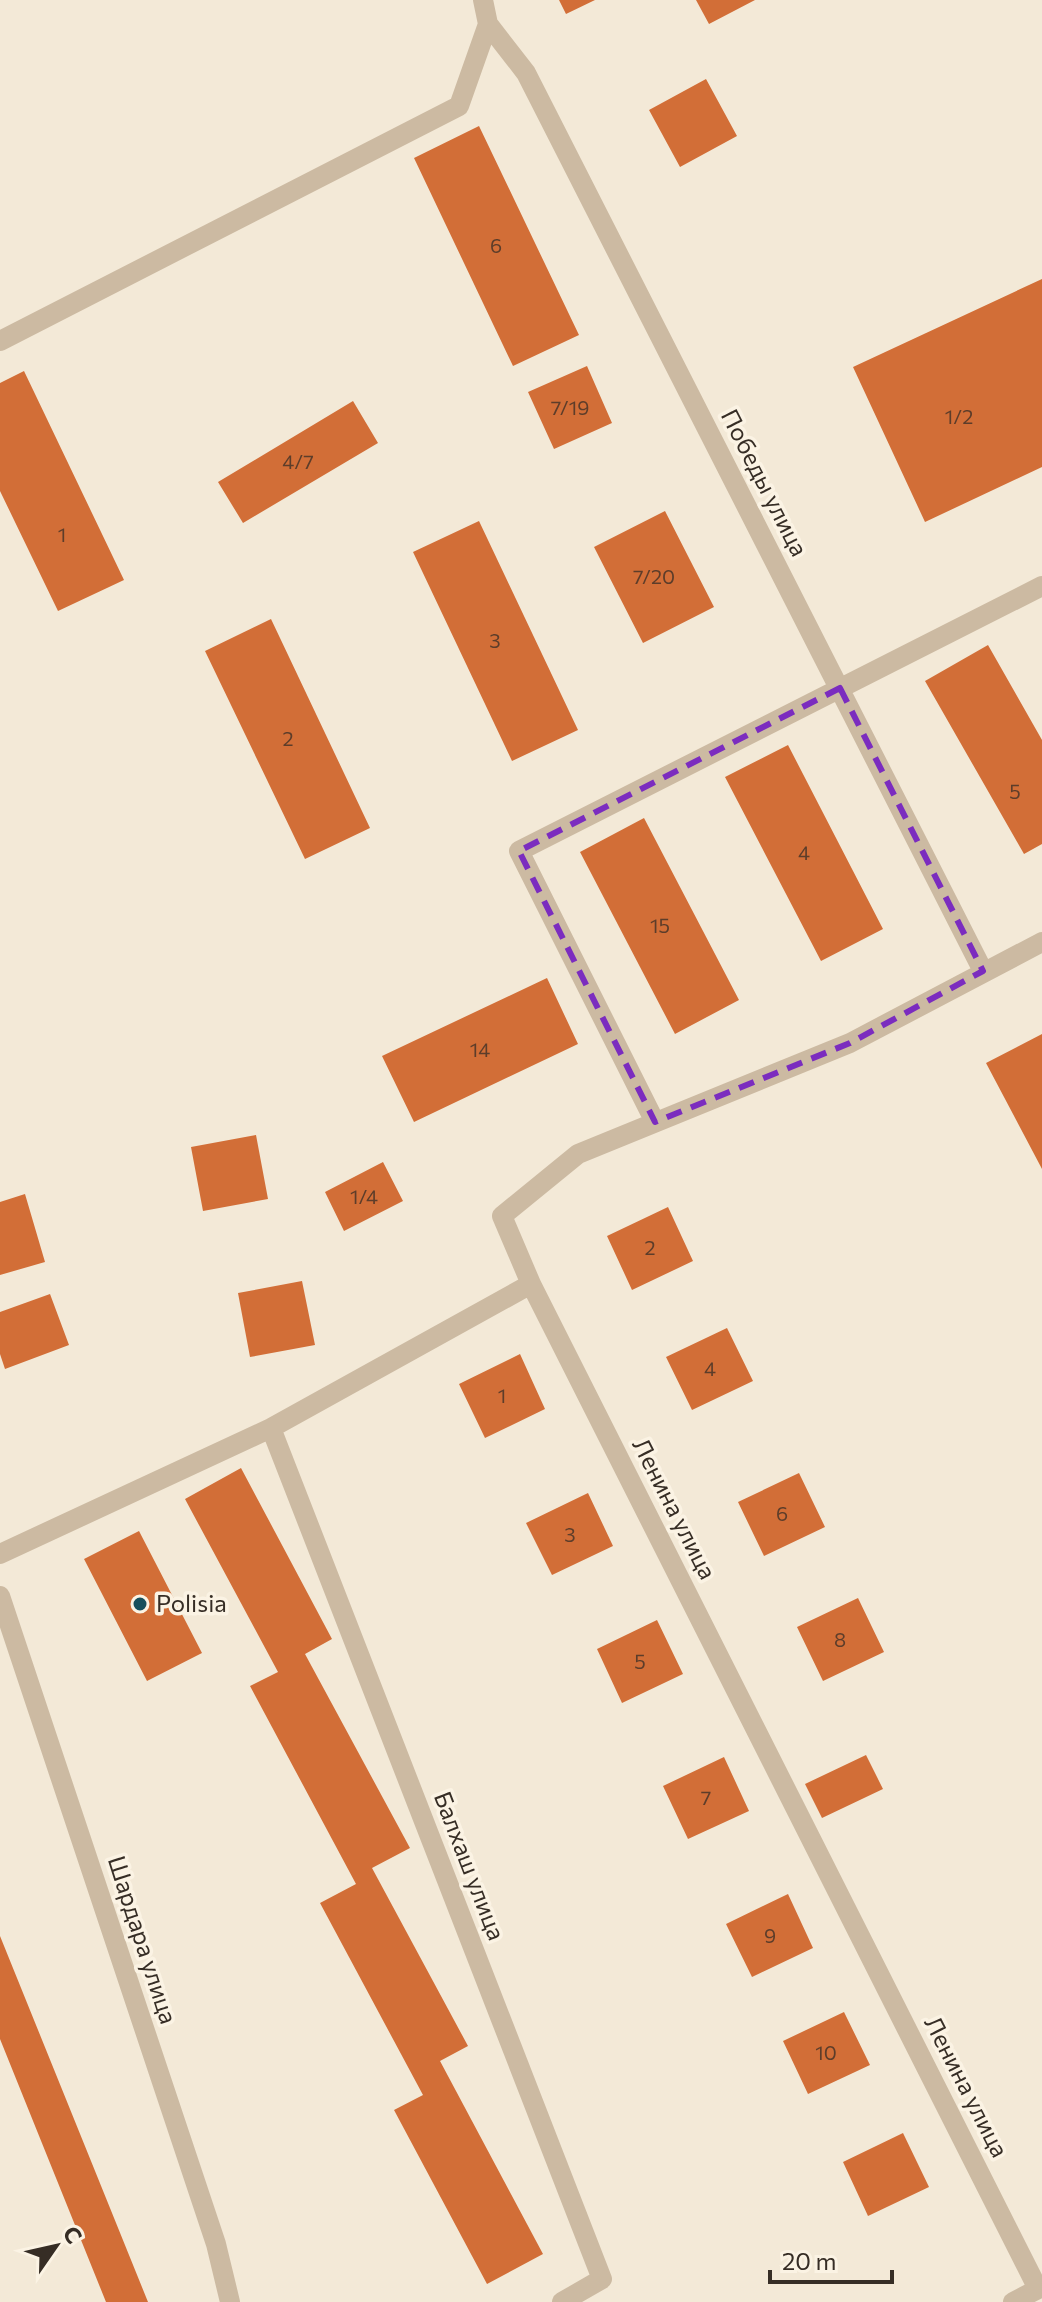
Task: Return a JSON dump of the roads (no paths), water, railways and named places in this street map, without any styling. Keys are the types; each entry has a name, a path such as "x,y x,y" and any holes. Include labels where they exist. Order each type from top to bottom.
{"street":[{"path":"0,341 459,106 488,24 483,0"},
{"name":"Победы улица","path":"488,24 526,73 983,971"},
{"path":"1042,586 519,851 655,1122 850,1043 1042,942"},
{"name":"Ленина улица","path":"655,1122 578,1154 502,1216 531,1284 1038,2289 1013,2302"},
{"path":"0,1554 271,1428 531,1284"},
{"name":"Балхаш улица","path":"271,1428 602,2279 562,2302"},
{"name":"Шардара улица","path":"0,1596 216,2244 230,2302"}],"place":[{"name":"Polisia","path":"140,1604"}]}
